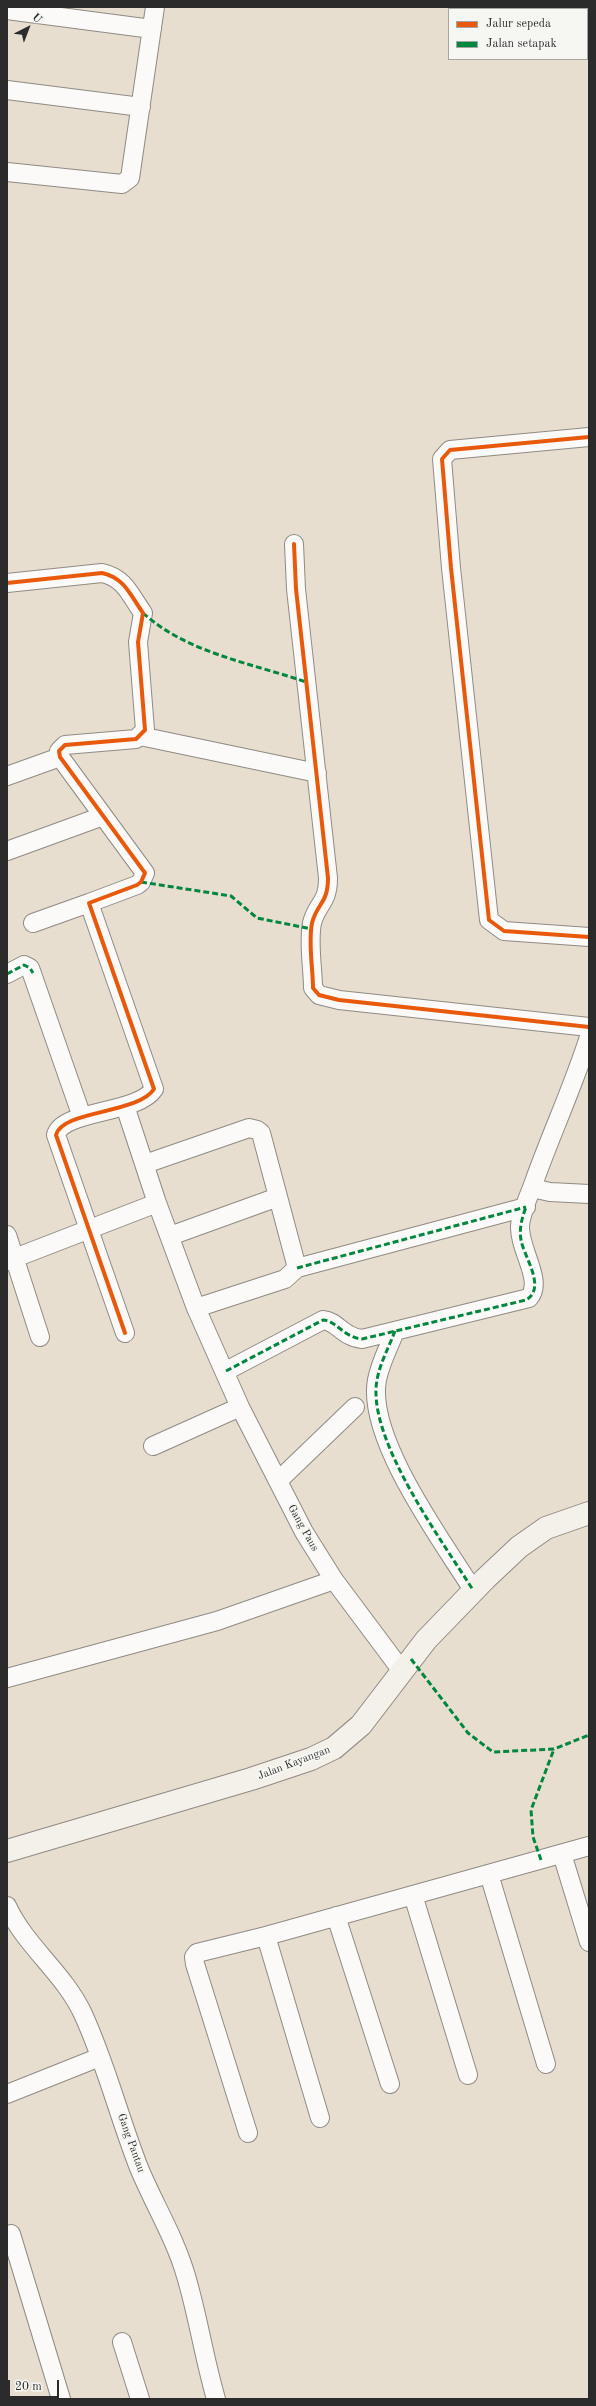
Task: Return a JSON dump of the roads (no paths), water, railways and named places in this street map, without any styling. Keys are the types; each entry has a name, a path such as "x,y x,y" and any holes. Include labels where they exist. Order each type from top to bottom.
{"street":[{"path":"7,172 122,184 132,174 155,7"},
{"path":"7,10 152,29"},
{"path":"7,90 141,107"},
{"path":"589,437 450,450 442,459 451,568 489,920 504,931 589,937"},
{"path":"294,544 295,583 317,773 328,892 316,913 312,929 313,988 316,993 339,1000 589,1027"},
{"path":"7,583 102,573 113,575 122,581 143,613 138,642 145,730 136,739 65,745 59,751 60,757 145,873 141,882 137,885 33,923"},
{"path":"140,736 317,773"},
{"path":"7,776 60,757"},
{"path":"7,851 103,816"},
{"path":"89,903 154,1086 149,1095 125,1106 82,1117 60,1128 56,1135 125,1333"},
{"path":"7,974 24,965 30,968 82,1117"},
{"path":"226,1371 323,1320 332,1322 340,1331 353,1338 362,1339 529,1298 534,1291 534,1277 520,1238 520,1224 532,1188 589,1037"},
{"name":"Gang Paus","path":"125,1106 146,1164 157,1203 196,1308 226,1371 240,1407 304,1532 334,1580 402,1671"},
{"path":"146,1164 253,1128 261,1134 297,1268"},
{"path":"532,1188 550,1192 589,1194"},
{"path":"170,1236 278,1197"},
{"path":"11,1260 157,1203"},
{"path":"196,1308 285,1279 297,1268 526,1207"},
{"path":"7,1235 11,1260 40,1337"},
{"path":"395,1331 377,1380 378,1413 397,1465 473,1590"},
{"path":"153,1446 240,1407"},
{"path":"278,1481 355,1407"},
{"name":"Jalan Kayangan","path":"7,1850 251,1779 334,1748 361,1726 380,1703 426,1640 473,1590 532,1538 557,1522 589,1513"},
{"path":"7,1678 217,1621 334,1580"},
{"path":"248,2133 194,1957 198,1952 266,1936 589,1846"},
{"path":"562,1854 589,1942"},
{"path":"489,1874 546,2064"},
{"path":"413,1895 468,2075"},
{"name":"Gang Pantau","path":"7,1906 15,1924 33,1949 58,1975 72,1994 83,2014 100,2057 138,2166 180,2257 216,2399"},
{"path":"336,1916 390,2084"},
{"path":"266,1936 320,2118"},
{"path":"7,2094 100,2057"},
{"path":"11,2234 62,2399"},
{"path":"122,2342 140,2399"}]}
